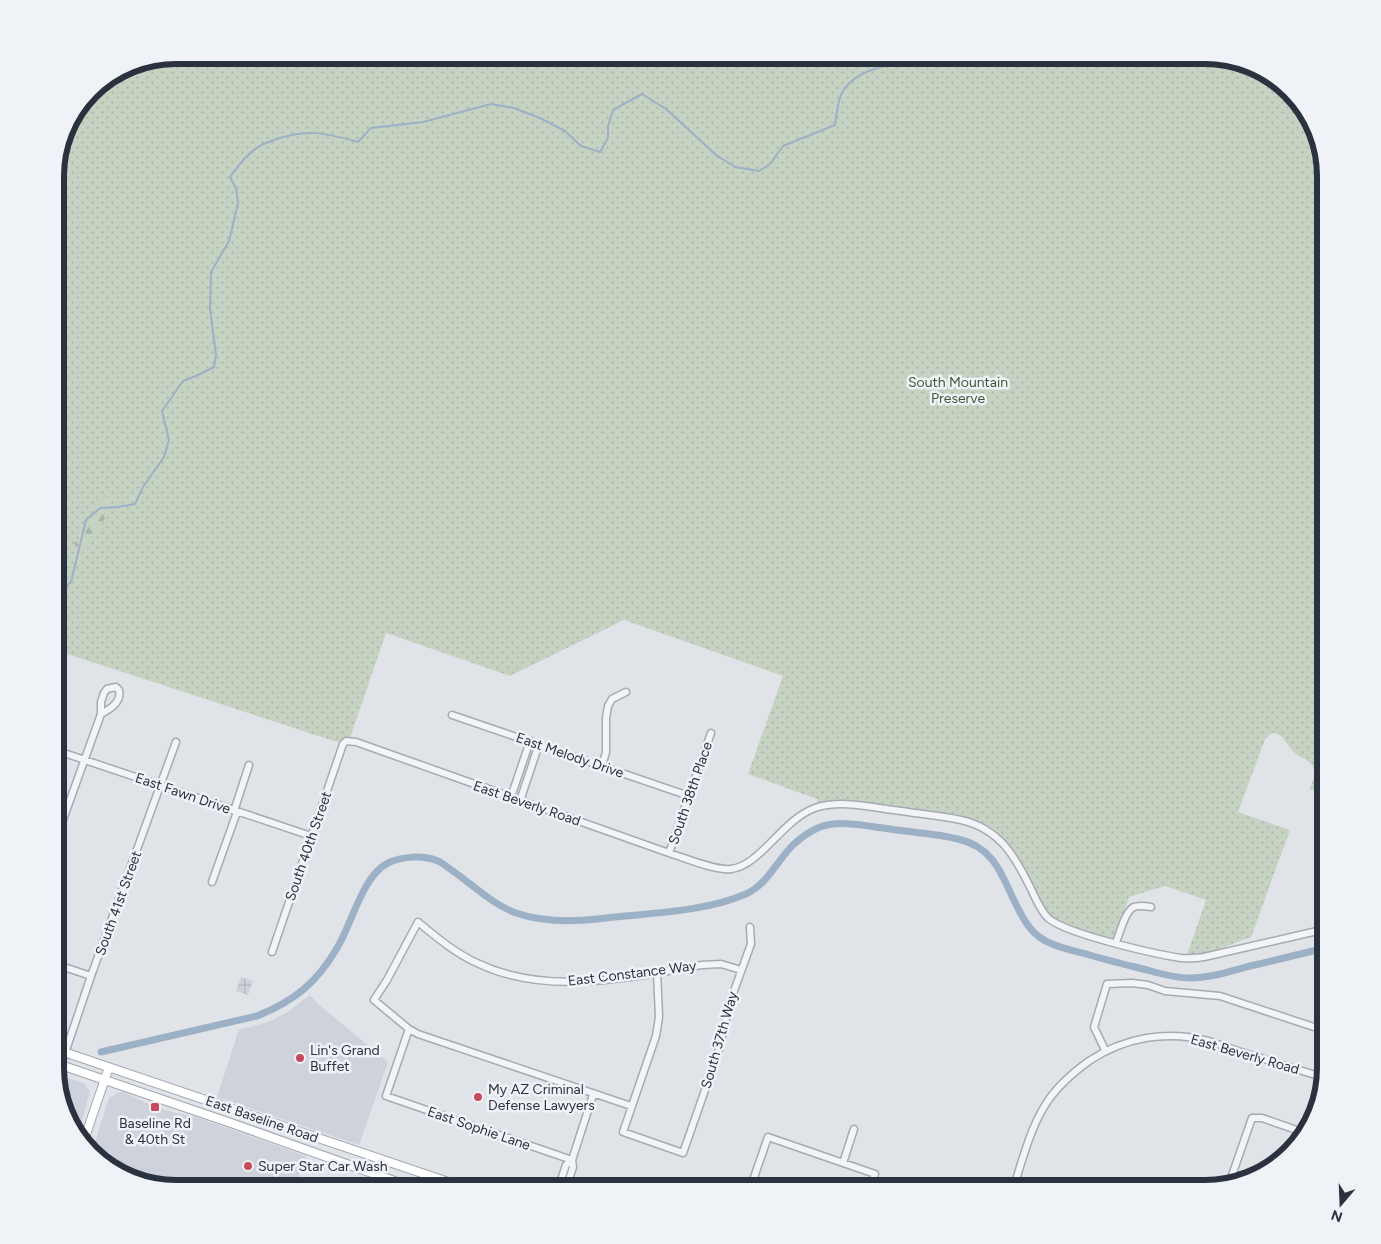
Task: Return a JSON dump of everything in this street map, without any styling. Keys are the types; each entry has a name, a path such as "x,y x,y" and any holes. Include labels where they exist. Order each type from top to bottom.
{"main road":[{"name":"East Baseline Road","path":"66,1053 442,1180"},
{"name":"East Baseline Road","path":"64,1066 392,1180"},
{"path":"86,1135 109,1067"},
{"path":"231,1123 236,1110"}],"street":[{"path":"602,766 606,752 608,706 612,699 626,692"},
{"path":"64,817 101,714"},
{"name":"East Melody Drive","path":"452,715 688,796"},
{"name":"South 38th Place","path":"669,853 711,733"},
{"name":"East Beverly Road","path":"346,741 356,742 669,853 709,866 729,870 746,864 791,822 816,808 831,804 870,807 962,820 995,835 1006,846 1021,869 1041,910 1048,918 1064,928 1162,954 1191,959 1317,931"},
{"name":"South 40th Street","path":"272,952 343,744 346,741"},
{"path":"511,797 530,741"},
{"name":"South 41st Street","path":"64,1056 176,742"},
{"path":"520,801 539,744"},
{"name":"East Fawn Drive","path":"64,753 311,836"},
{"path":"212,882 249,765"},
{"path":"1116,942 1128,911 1132,906 1152,907"},
{"name":"East Constance Way","path":"409,1029 374,1000 418,922 449,946 477,963 506,974 547,982 587,982 702,965 721,964 741,970"},
{"name":"South 37th Way","path":"631,1106 623,1132 683,1153 718,1053 730,1002 751,944 750,927"},
{"path":"64,967 92,976"},
{"path":"409,1029 418,1034 631,1106 656,1036 659,1017 657,972"},
{"path":"1105,1050 1094,1028 1108,984 1132,983 1148,985 1165,991 1220,996 1317,1028"},
{"name":"East Sophie Lane","path":"409,1029 386,1096 572,1160"},
{"name":"East Beverly Road","path":"1016,1180 1032,1133 1043,1109 1053,1094 1066,1079 1105,1050 1156,1036 1184,1036 1209,1041 1317,1075"},
{"path":"568,1180 573,1167 572,1160 593,1094"},
{"path":"1232,1177 1252,1118 1262,1118 1298,1131"},
{"path":"843,1163 854,1129"},
{"path":"753,1180 768,1137 875,1174 873,1180"},
{"path":"561,1180 566,1165 572,1160"}],"shaded area":[{"path":"241,977 253,981 248,995 236,991"},
{"path":"310,995 318,1004 388,1062 359,1145 217,1097 239,1029 271,1021 289,1011"},
{"path":"64,1077 84,1083 90,1091 81,1125 72,1111"},
{"path":"124,1092 146,1103 172,1112 196,1117 306,1156 297,1180 175,1180 154,1178 126,1169 107,1157 94,1145 109,1098 117,1093"}],"green space":[{"name":"South Mountain Preserve","path":"175,64 1213,64 1227,66 1255,75 1285,96 1298,113 1306,126 1311,140 1317,168 1317,790 1309,790 1314,773 1313,767 1309,762 1292,750 1280,735 1272,733 1265,739 1238,812 1290,830 1251,937 1212,952 1187,955 1206,900 1165,886 1129,897 1113,939 1062,924 1052,918 1044,909 1021,861 1011,846 993,828 962,818 854,802 817,805 817,799 748,774 783,676 624,620 510,676 386,633 351,735 349,739 345,738 337,742 64,653 64,168 75,126 91,102 113,83 133,72 161,65"},
{"path":"104,495 109,498 112,504 103,523 82,553 76,549 74,542 84,540 88,521"}],"waterway":[{"path":"64,589 71,582 86,520 100,508 135,504 143,487 164,457 169,440 162,411 183,381 214,367 216,355 210,309 211,272 229,241 238,203 236,188 230,177 255,149 286,136 307,133 326,134 358,142 371,128 423,122 491,104 514,108 540,118 565,131 581,146 600,152 608,138 608,126 613,110 642,94 666,109 716,155 735,167 759,171 770,164 783,146 835,125 838,103 843,91 850,82 872,70 894,64"},
{"path":"101,1052 257,1016 282,1004 313,981 329,960 342,938 364,889 379,869 388,863 413,857 440,862 491,900 516,913 546,920 587,920 692,909 746,894 766,878 788,850 802,837 821,827 832,824 858,824 939,835 974,845 986,853 995,863 1021,915 1030,928 1042,939 1056,946 1168,976 1185,978 1218,974 1317,950"}],"place":[{"name":"Lin's Grand Buffet","path":"300,1058"},
{"name":"My AZ Criminal Defense Lawyers","path":"478,1097"},
{"name":"Baseline Rd & 40th St","path":"155,1107"},
{"name":"Super Star Car Wash","path":"248,1166"}]}
